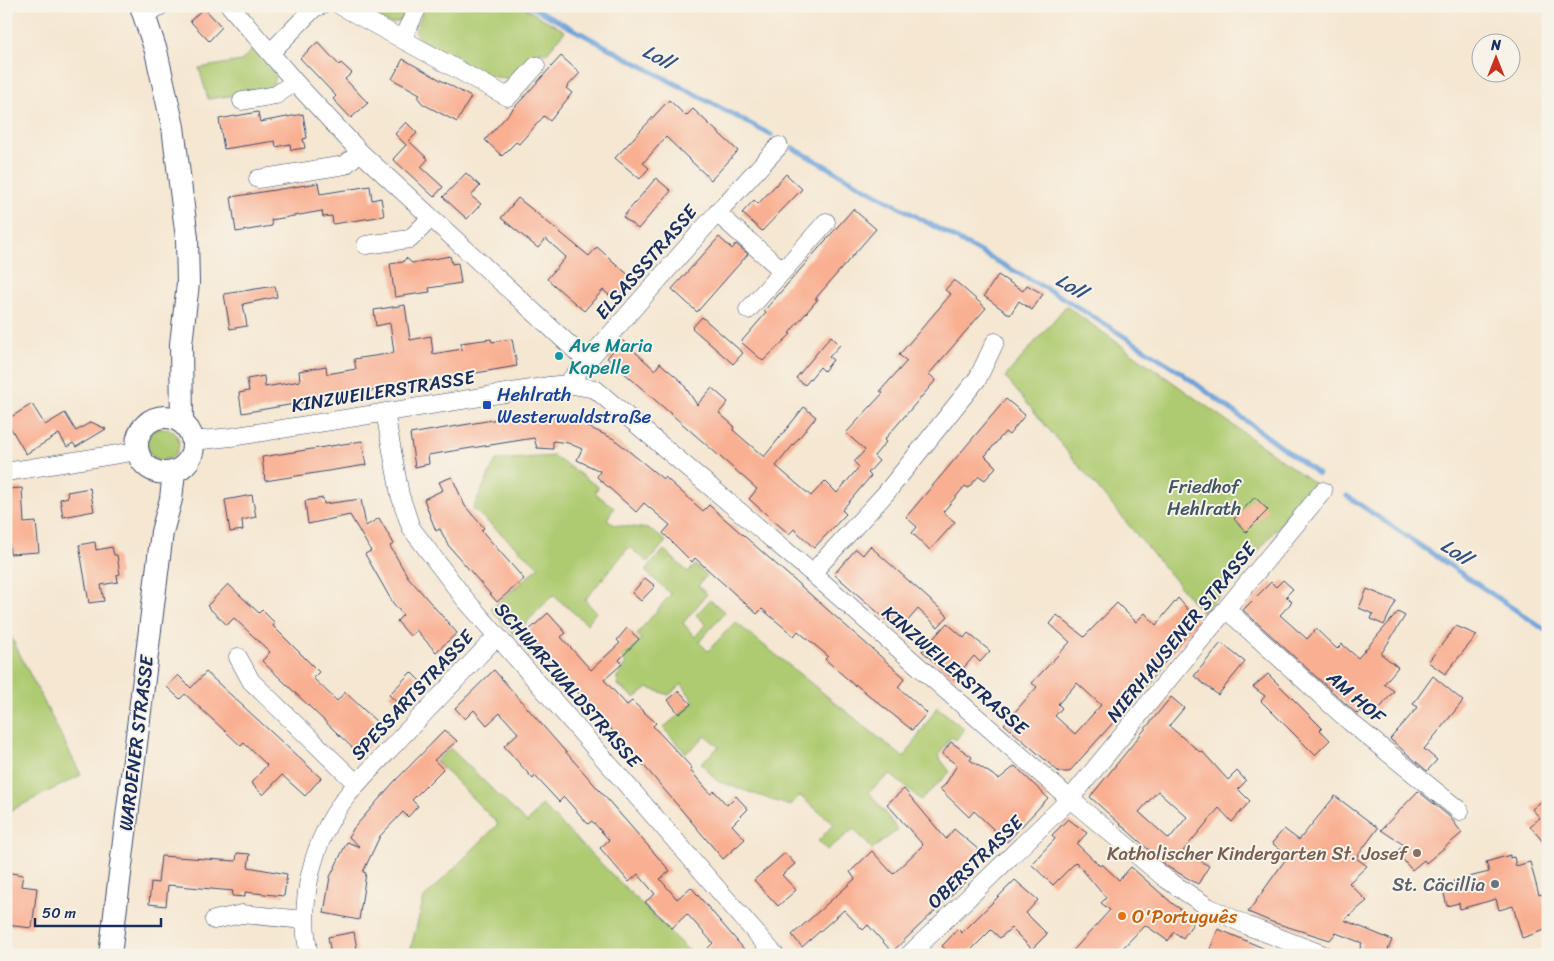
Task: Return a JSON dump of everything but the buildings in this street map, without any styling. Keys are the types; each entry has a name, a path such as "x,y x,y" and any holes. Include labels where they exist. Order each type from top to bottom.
{"street":[{"path":"230,6 295,82 360,152 430,219 588,362"},
{"path":"270,53 314,8 320,6"},
{"path":"341,6 508,97 536,66"},
{"path":"402,39 418,7"},
{"path":"149,9 173,127 187,238 188,283 171,419"},
{"path":"242,101 276,94 295,82"},
{"name":"ELSASSSTRASSE","path":"567,384 717,213 779,146"},
{"path":"258,179 345,165 360,152"},
{"name":"ELSASSSTRASSE","path":"717,213 783,271"},
{"path":"366,245 410,239 430,219"},
{"path":"748,310 826,222"},
{"path":"812,573 886,493 978,378 995,342"},
{"name":"KINZWEILERSTRASSE","path":"193,441 567,384 595,389 606,396 1070,799 1166,879 1208,907 1248,926 1324,955"},
{"name":"SCHWARZWALDSTRASSE","path":"385,412 400,495 411,528 464,598 775,955"},
{"path":"154,419 171,419 191,434 193,441 189,460 165,472 147,467 137,451 138,435 142,428 154,419"},
{"path":"6,472 137,451"},
{"name":"WARDENER STRASSE","path":"110,955 162,532 161,499 165,472"},
{"name":"NIERHAUSENER STRASSE","path":"1070,799 1323,491"},
{"name":"AM HOF","path":"1227,610 1350,722 1460,811"},
{"name":"SPESSARTSTRASSE","path":"309,955 304,920 308,879 324,833 334,814 357,784 497,636"},
{"name":"SPESSARTSTRASSE","path":"238,657 252,681 357,784"},
{"name":"OBERSTRASSE","path":"909,955 1070,799"},
{"path":"214,920 242,914 304,920"}],"green space":[{"path":"367,6 380,6 393,11 396,6 410,6 402,20 391,24 364,12"},
{"path":"425,6 521,6 565,31 546,54 541,51 515,79 486,76 418,38 415,32"},
{"path":"253,49 276,75 272,89 208,99 199,68 241,61"},
{"name":"Friedhof Hehlrath","path":"1066,306 1314,483 1232,583 1202,613 1005,377"},
{"path":"163,428 169,429 174,433 178,438 178,450 174,455 169,459 163,460 157,459 152,455 148,450 147,444 148,438 152,433 157,429"},
{"path":"554,456 598,487 595,493 614,508 607,519 615,525 649,529 666,541 648,562 629,547 585,600 596,612 587,624 553,595 514,635 491,609 539,567 473,509 496,460"},
{"path":"664,550 688,572 695,565 707,575 698,586 707,594 683,623 695,637 706,624 696,615 710,600 725,612 699,642 708,651 735,622 904,758 937,707 964,729 956,740 951,737 938,756 950,772 921,800 890,774 869,792 898,830 872,849 854,829 827,850 818,841 834,824 800,796 790,806 717,781 701,763 719,747 706,736 686,753 663,728 694,702 682,684 669,695 648,688 635,698 618,685 617,677 627,663 619,655 624,649 628,653 641,639 637,634 671,594 645,571"},
{"path":"8,631 81,775 6,813 6,632"},
{"path":"450,748 527,823 542,805 693,955 409,955 424,898 498,824 436,761"}],"waterway":[{"name":"Loll","path":"530,6 771,135"},
{"name":"Loll","path":"793,148 1063,298 1176,369 1318,474"},
{"name":"Loll","path":"1347,496 1548,632"}],"place":[{"name":"Ave Maria Kapelle","path":"559,356"},
{"name":"Hehlrath Westerwaldstraße","path":"487,405"},
{"name":"Katholischer Kindergarten St. Josef","path":"1417,853"},
{"name":"St. Cäcillia","path":"1495,884"},
{"name":"O'Português","path":"1122,916"}]}
